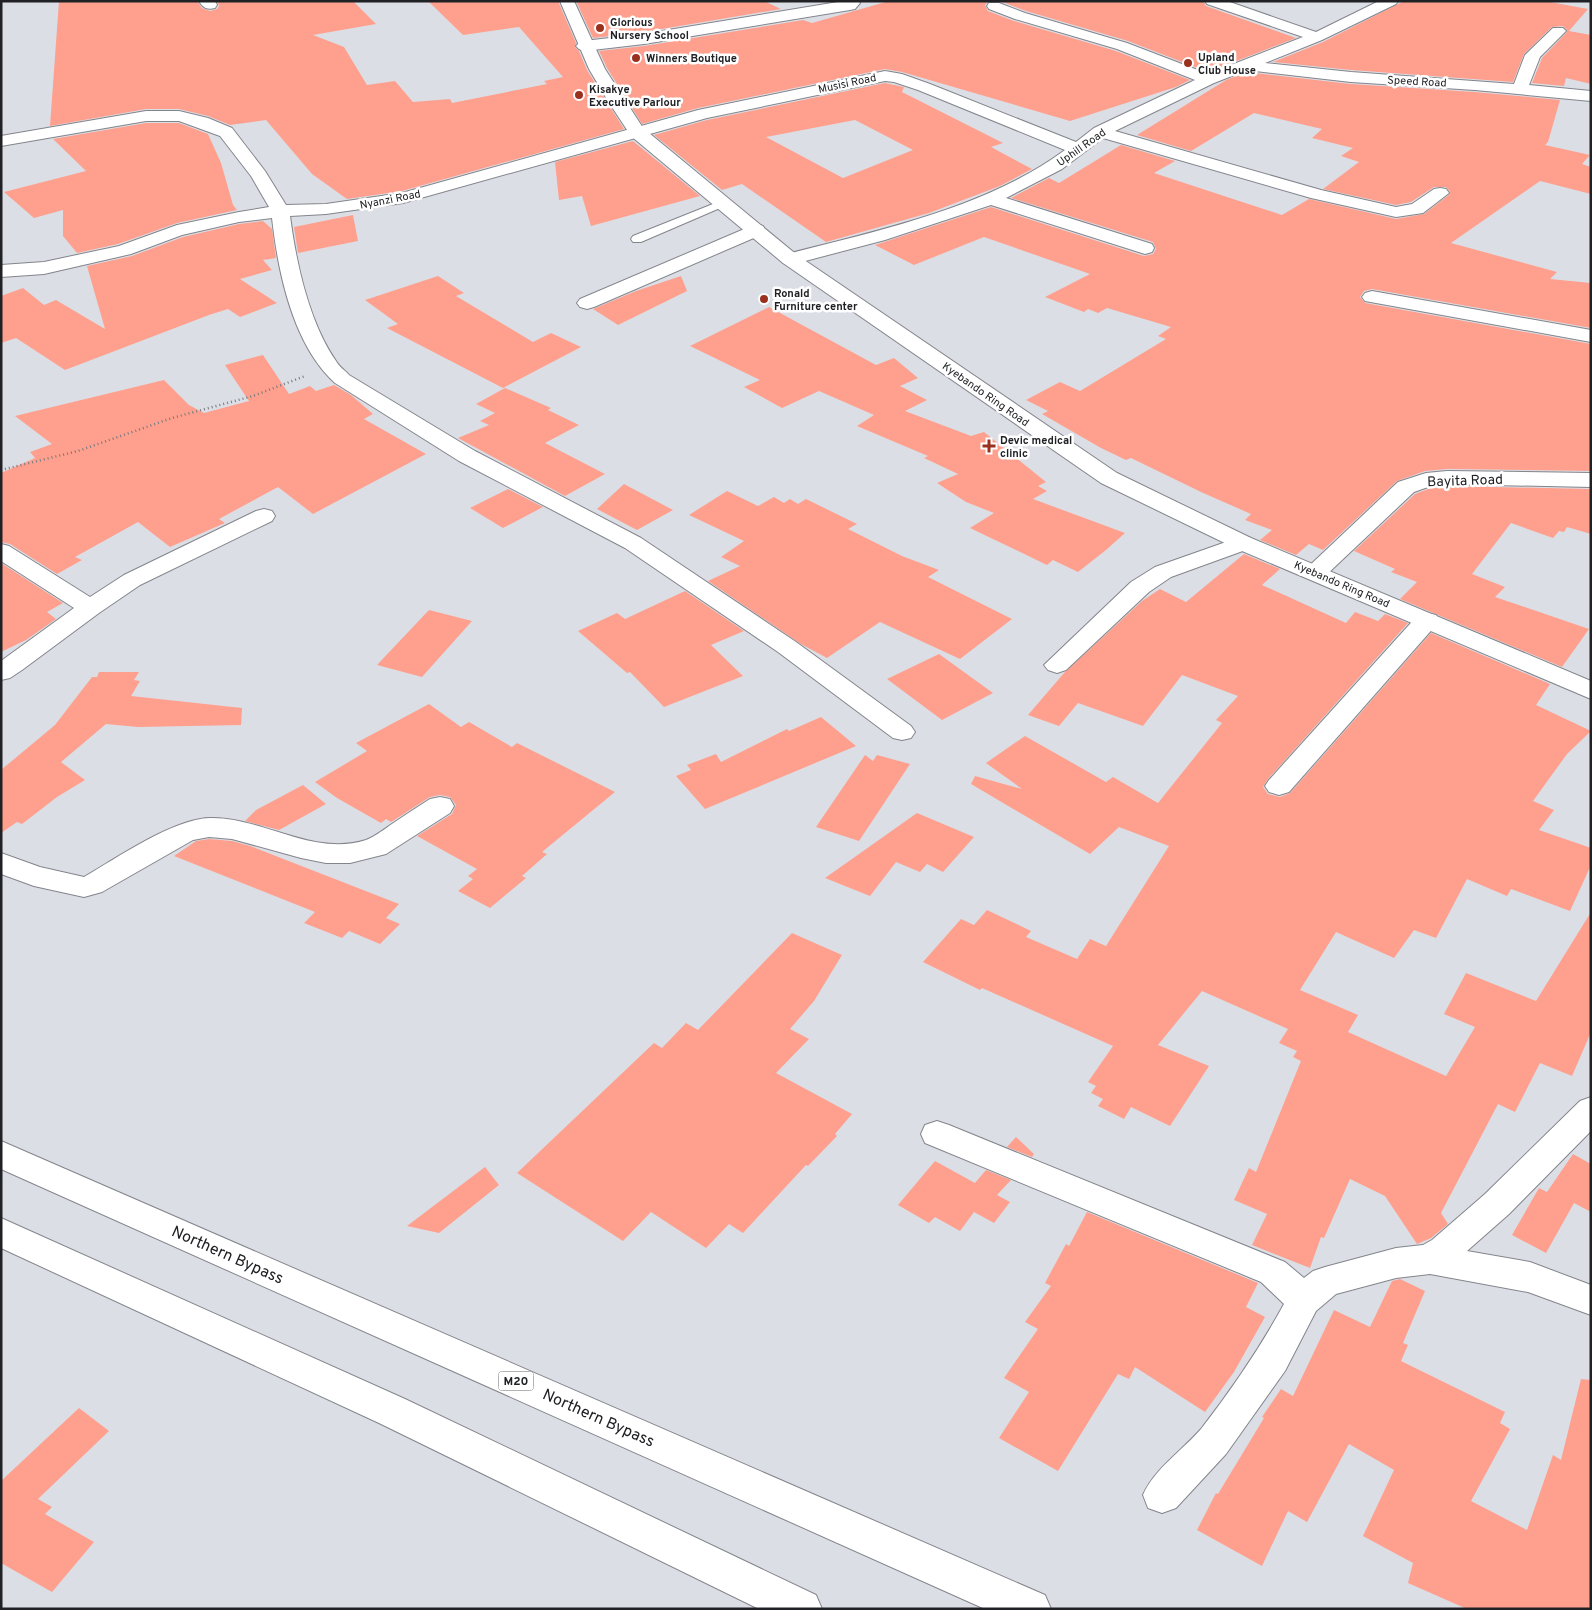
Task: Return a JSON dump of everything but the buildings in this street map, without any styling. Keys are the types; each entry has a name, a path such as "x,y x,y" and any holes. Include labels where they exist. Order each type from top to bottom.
{"main road":[{"name":"Kyebando Ring Road","path":"567,1 584,46 619,108 636,132 790,259 1109,478 1243,543 1591,691"},
{"path":"584,46 644,39 850,6 853,3 851,1"},
{"path":"1212,1 1317,37"},
{"path":"1256,1 1254,7 1262,18"},
{"name":"Uphill Road","path":"790,259 887,233 991,199 1035,177 1100,132 1208,80 1317,37 1391,1"},
{"path":"994,6 1020,16 1122,46 1208,80"},
{"path":"1520,89 1533,55 1558,30"},
{"name":"Speed Road","path":"1244,65 1351,77 1591,96"},
{"name":"Musisi Road","path":"636,132 704,114 885,76 896,76 1078,149"},
{"path":"1,141 146,116 179,116 202,122 226,132 259,175 280,211 293,275 308,326 329,367 342,379 467,456 633,543 787,647 902,732"},
{"name":"Nyanzi Road","path":"1,271 44,268 124,250 177,231 239,217 280,211 326,209 402,198 636,132"},
{"path":"1100,132 1317,194 1396,212 1417,209 1440,193"},
{"path":"991,199 1145,248"},
{"path":"587,304 756,230"},
{"path":"1372,297 1591,336"},
{"name":"Bayita Road","path":"1316,573 1406,487 1415,483 1448,478 1565,478 1591,480"},
{"path":"1,672 132,580 264,516"},
{"path":"1057,665 1140,587 1163,572 1198,557 1243,543"},
{"path":"1,551 90,608"},
{"path":"1279,786 1427,620"},
{"path":"1,863 34,876 84,886 92,885 186,832 202,826 241,831 310,852 343,854 376,847 440,806"},
{"path":"1430,1259 1444,1250 1497,1204 1591,1110"},
{"path":"936,1134 1273,1272 1304,1300"},
{"name":"Northern Bypass","path":"1,1154 1031,1609"},
{"path":"1,1232 392,1411 802,1609"},
{"path":"1162,1495 1218,1434 1272,1360 1304,1300 1325,1282 1396,1263 1430,1259 1530,1277 1591,1300"}],"lane":[{"path":"638,239 723,203"}],"path":[{"path":"1,470 78,451 172,418 253,396 329,367"}],"place":[{"name":"Glorious Nursery School","path":"600,28"},
{"name":"Winners Boutique","path":"636,58"},
{"name":"Upland Club House","path":"1188,63"},
{"name":"Kisakye Executive Parlour","path":"579,95"},
{"name":"Ronald Furniture center","path":"764,299"},
{"name":"Devic medical clinic","path":"989,446"}]}
